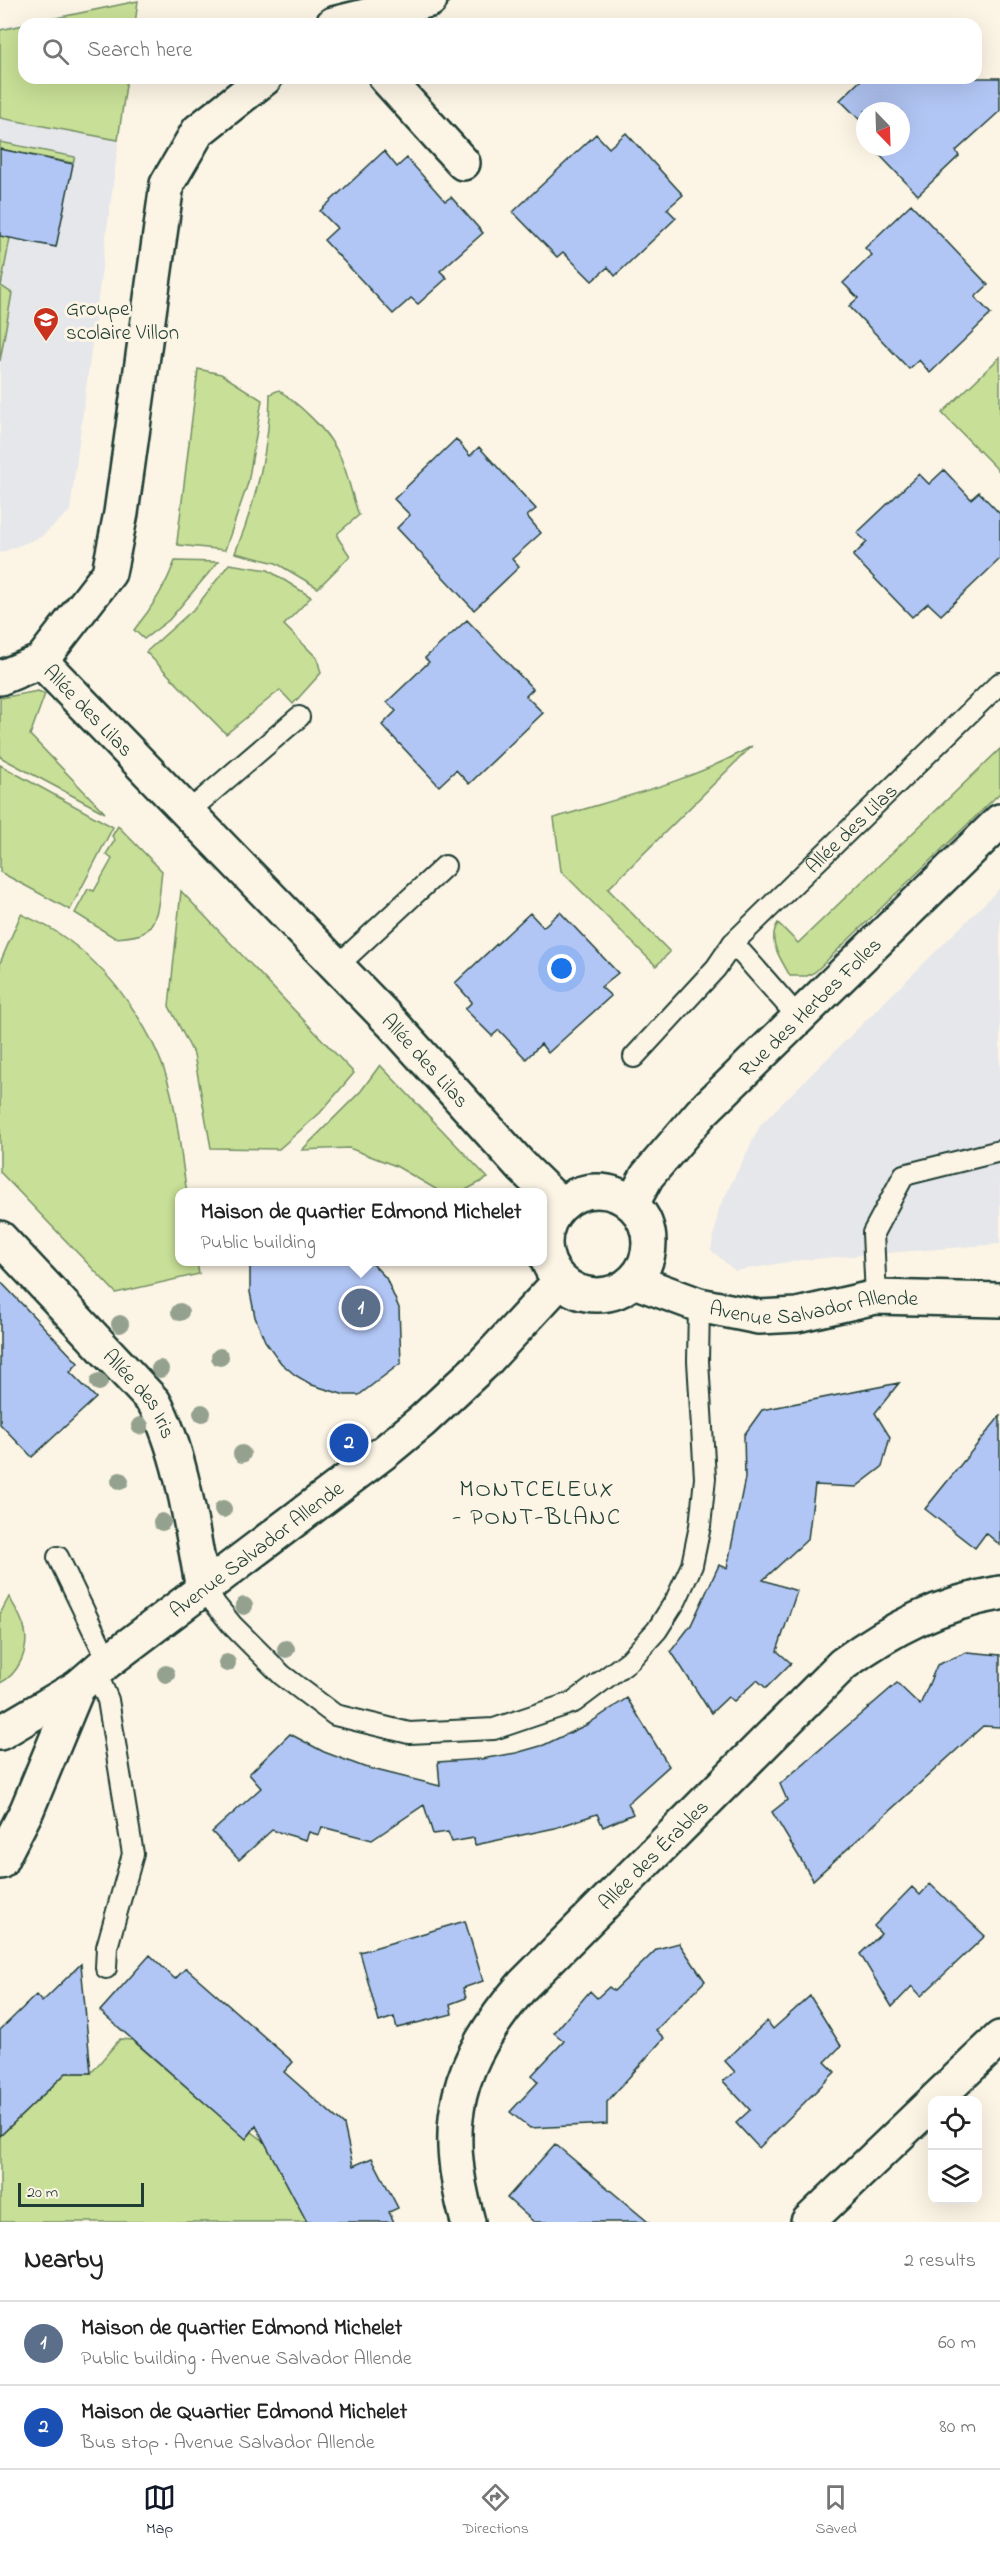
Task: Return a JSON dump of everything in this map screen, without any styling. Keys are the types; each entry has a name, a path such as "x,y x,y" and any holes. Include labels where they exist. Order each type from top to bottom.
{"street":[{"path":"356,18 430,0"},
{"name":"Allée des Lilas","path":"257,84 198,131 167,184 121,513 109,573 41,661 337,966 545,1188"},
{"path":"391,84 463,163"},
{"path":"0,678 41,661"},
{"name":"Rue des Herbes Folles","path":"632,1204 647,1176 672,1144 798,1017 1000,820"},
{"name":"Allée des Lilas","path":"547,1190 561,1205"},
{"path":"547,1229 561,1205 588,1191 612,1194 632,1204 641,1215 650,1242 643,1270 634,1281 621,1290 605,1296 589,1296 560,1281 547,1259"},
{"name":"Allée des Iris","path":"0,1238 154,1402 166,1423 175,1456 203,1589"},
{"name":"Avenue Salvador Allende","path":"0,1733 94,1673 387,1450 484,1363 560,1281"},
{"name":"Avenue Salvador Allende","path":"634,1281 699,1305 759,1317 797,1316 876,1297 1000,1300"},
{"name":"Allée des Érables","path":"468,2222 458,2180 454,2138 456,2108 471,2060 495,2018 516,1993 843,1664 878,1638 910,1621 976,1597 1000,1593"},
{"path":"3,1846 27,1810 94,1673"},
{"path":"940,2096 1000,2038"},
{"path":"808,2222 928,2108"}],"lane":[{"name":"Allée des Lilas","path":"634,1057 716,968 733,943 1000,683"},
{"path":"188,812 299,717"},
{"path":"337,966 445,866"},
{"path":"733,943 798,1017"},
{"path":"876,1297 873,1233 904,1175 1000,1150"},
{"path":"203,1589 232,1625 282,1675 335,1715 409,1732 494,1729 573,1702 630,1660 657,1630 676,1600 692,1564 700,1526 705,1478 698,1361 699,1305"},
{"path":"58,1557 94,1673 108,1700 133,1854 107,1947 106,1968"}],"shaded area":[{"name":"Groupe scolaire Villon","path":"138,1 136,18 51,18"},
{"name":"Groupe scolaire Villon","path":"18,24 18,84 126,84 70,511 41,537 0,553 0,28"},
{"path":"1000,888 1000,1244 800,1260 735,1271 711,1250 719,1208 761,1124"}],"green space":[{"path":"138,1 136,18 56,18"},
{"path":"18,26 18,84 126,84 118,140 0,118 0,30"},
{"path":"0,142 75,157 73,163 0,149"},
{"path":"0,236 10,238 1,286 12,293 0,361"},
{"path":"1000,357 1000,472 942,413"},
{"path":"198,369 221,374 262,400 248,483 225,550 178,545 177,542"},
{"path":"279,390 309,415 327,435 345,469 359,515 338,533 338,538 350,556 318,588 276,563 235,553 260,475 267,434 270,394"},
{"path":"175,561 218,562 169,620 144,639 134,630 147,614 167,580"},
{"path":"229,564 268,570 311,597 284,625 317,658 321,673 293,704 280,690 226,734 146,652 196,607"},
{"path":"38,691 45,694 30,735 105,813 0,757 0,698"},
{"path":"752,746 608,889 670,952 656,966 561,871 554,818 680,779 729,759"},
{"path":"1000,749 1000,793 815,972 807,976 790,976 774,943 778,923 798,943"},
{"path":"0,765 113,827 70,910 0,872"},
{"path":"118,826 162,871 156,914 149,928 140,934 115,938 75,913 88,889 94,891 112,859 106,854 115,840 112,836"},
{"path":"181,891 354,1073 320,1113 279,1149 211,1148 194,1055 169,1006"},
{"path":"21,914 58,933 96,964 129,1003 143,1024 164,1070 171,1093 186,1188 175,1188 175,1266 198,1266 199,1274 116,1293 0,1172 0,963"},
{"path":"380,1065 488,1178 469,1188 434,1188 396,1166 349,1148 302,1150 361,1091"},
{"path":"9,1597 22,1622 26,1638 24,1654 17,1668 0,1683 0,1614"},
{"path":"120,2039 132,2040 246,2138 252,2132 268,2144 307,2222 0,2222 0,2136 66,2073 91,2073"}],"building":[{"path":"982,78 1000,78 1000,111 956,151 959,156 918,195 881,156 910,156 910,102 856,102 856,116 840,100 857,84 982,84"},
{"path":"626,133 683,195 667,209 676,218 615,276 608,267 592,281 563,252 557,257 513,212 596,134 609,148"},
{"path":"0,149 73,164 56,247 0,236"},
{"path":"384,151 397,167 407,158 445,201 451,197 483,233 440,271 447,278 418,304 411,298 393,314 324,240 337,228 320,211"},
{"path":"911,204 988,285 975,297 991,314 930,373 919,360 909,369 849,306 858,298 843,283 872,255 865,248"},
{"path":"456,439 470,456 479,447 536,509 527,516 541,533 512,559 519,567 474,610 397,528 410,515 394,499"},
{"path":"944,470 971,499 979,492 1000,514 1000,559 941,615 928,603 912,617 853,556 867,542 857,533 919,474 929,484"},
{"path":"467,620 533,689 526,696 543,713 469,784 456,770 439,786 382,725 396,711 387,702 429,662 425,658"},
{"path":"560,912 618,973 601,987 611,996 548,1053 541,1044 526,1059 499,1030 492,1036 465,1009 472,1002 455,983 530,913 543,927"},
{"path":"250,1266 375,1266 386,1278 399,1308 401,1363 359,1395 345,1395 312,1385 281,1363 265,1341 255,1317 250,1292"},
{"path":"0,1281 78,1363 70,1372 96,1398 32,1457 0,1424"},
{"path":"899,1383 875,1413 890,1437 882,1467 856,1487 815,1485 808,1539 763,1580 797,1591 777,1651 791,1663 766,1688 757,1680 734,1701 728,1697 711,1713 671,1651 691,1625 719,1565 727,1568 745,1478 744,1435 762,1410"},
{"path":"1000,1416 1000,1545 986,1533 975,1548 925,1509"},
{"path":"967,1652 1000,1655 1000,1727 983,1726 813,1880 772,1812 787,1800 780,1784 897,1683 920,1705 937,1665"},
{"path":"627,1698 669,1766 628,1803 633,1814 603,1827 597,1814 555,1828 475,1845 474,1838 452,1842 448,1832 433,1834 424,1805 372,1840 322,1827 319,1835 309,1832 306,1840 272,1830 239,1860 212,1832 261,1788 249,1774 290,1734 324,1752 364,1767 440,1786 438,1762 481,1759 544,1745 588,1724"},
{"path":"930,1884 985,1936 921,1996 912,1986 892,2007 860,1954 881,1934 874,1926 912,1887 920,1895"},
{"path":"465,1921 483,1981 463,1988 466,1998 450,2004 452,2014 397,2028 394,2017 379,2022 360,1952"},
{"path":"679,1943 705,1981 656,2030 664,2038 607,2102 607,2124 530,2128 510,2112 538,2082 532,2075 564,2041 554,2033 590,1991 597,1998 609,1987 614,1991 657,1949"},
{"path":"150,1955 175,1979 186,1968 293,2062 284,2072 344,2125 353,2166 372,2158 398,2208 389,2212 394,2222 307,2222 256,2126 246,2139 100,2011"},
{"path":"81,1964 91,2073 66,2073 0,2136 0,2030 36,1995 42,2002"},
{"path":"810,1996 841,2046 825,2062 835,2072 759,2148 736,2123 750,2110 723,2081 735,2072 725,2061 767,2021 773,2029"},
{"path":"555,2144 648,2222 534,2222 507,2198"}],"place":[{"name":"Groupe scolaire Villon","path":"46,343"},
{"name":"Maison de quartier Edmond Michelet","path":"361,1308"},
{"name":"Maison de Quartier Edmond Michelet","path":"349,1443"}],"district":[{"name":"MONTCELEUX - PONT-BLANC","path":"537,1502"}]}
